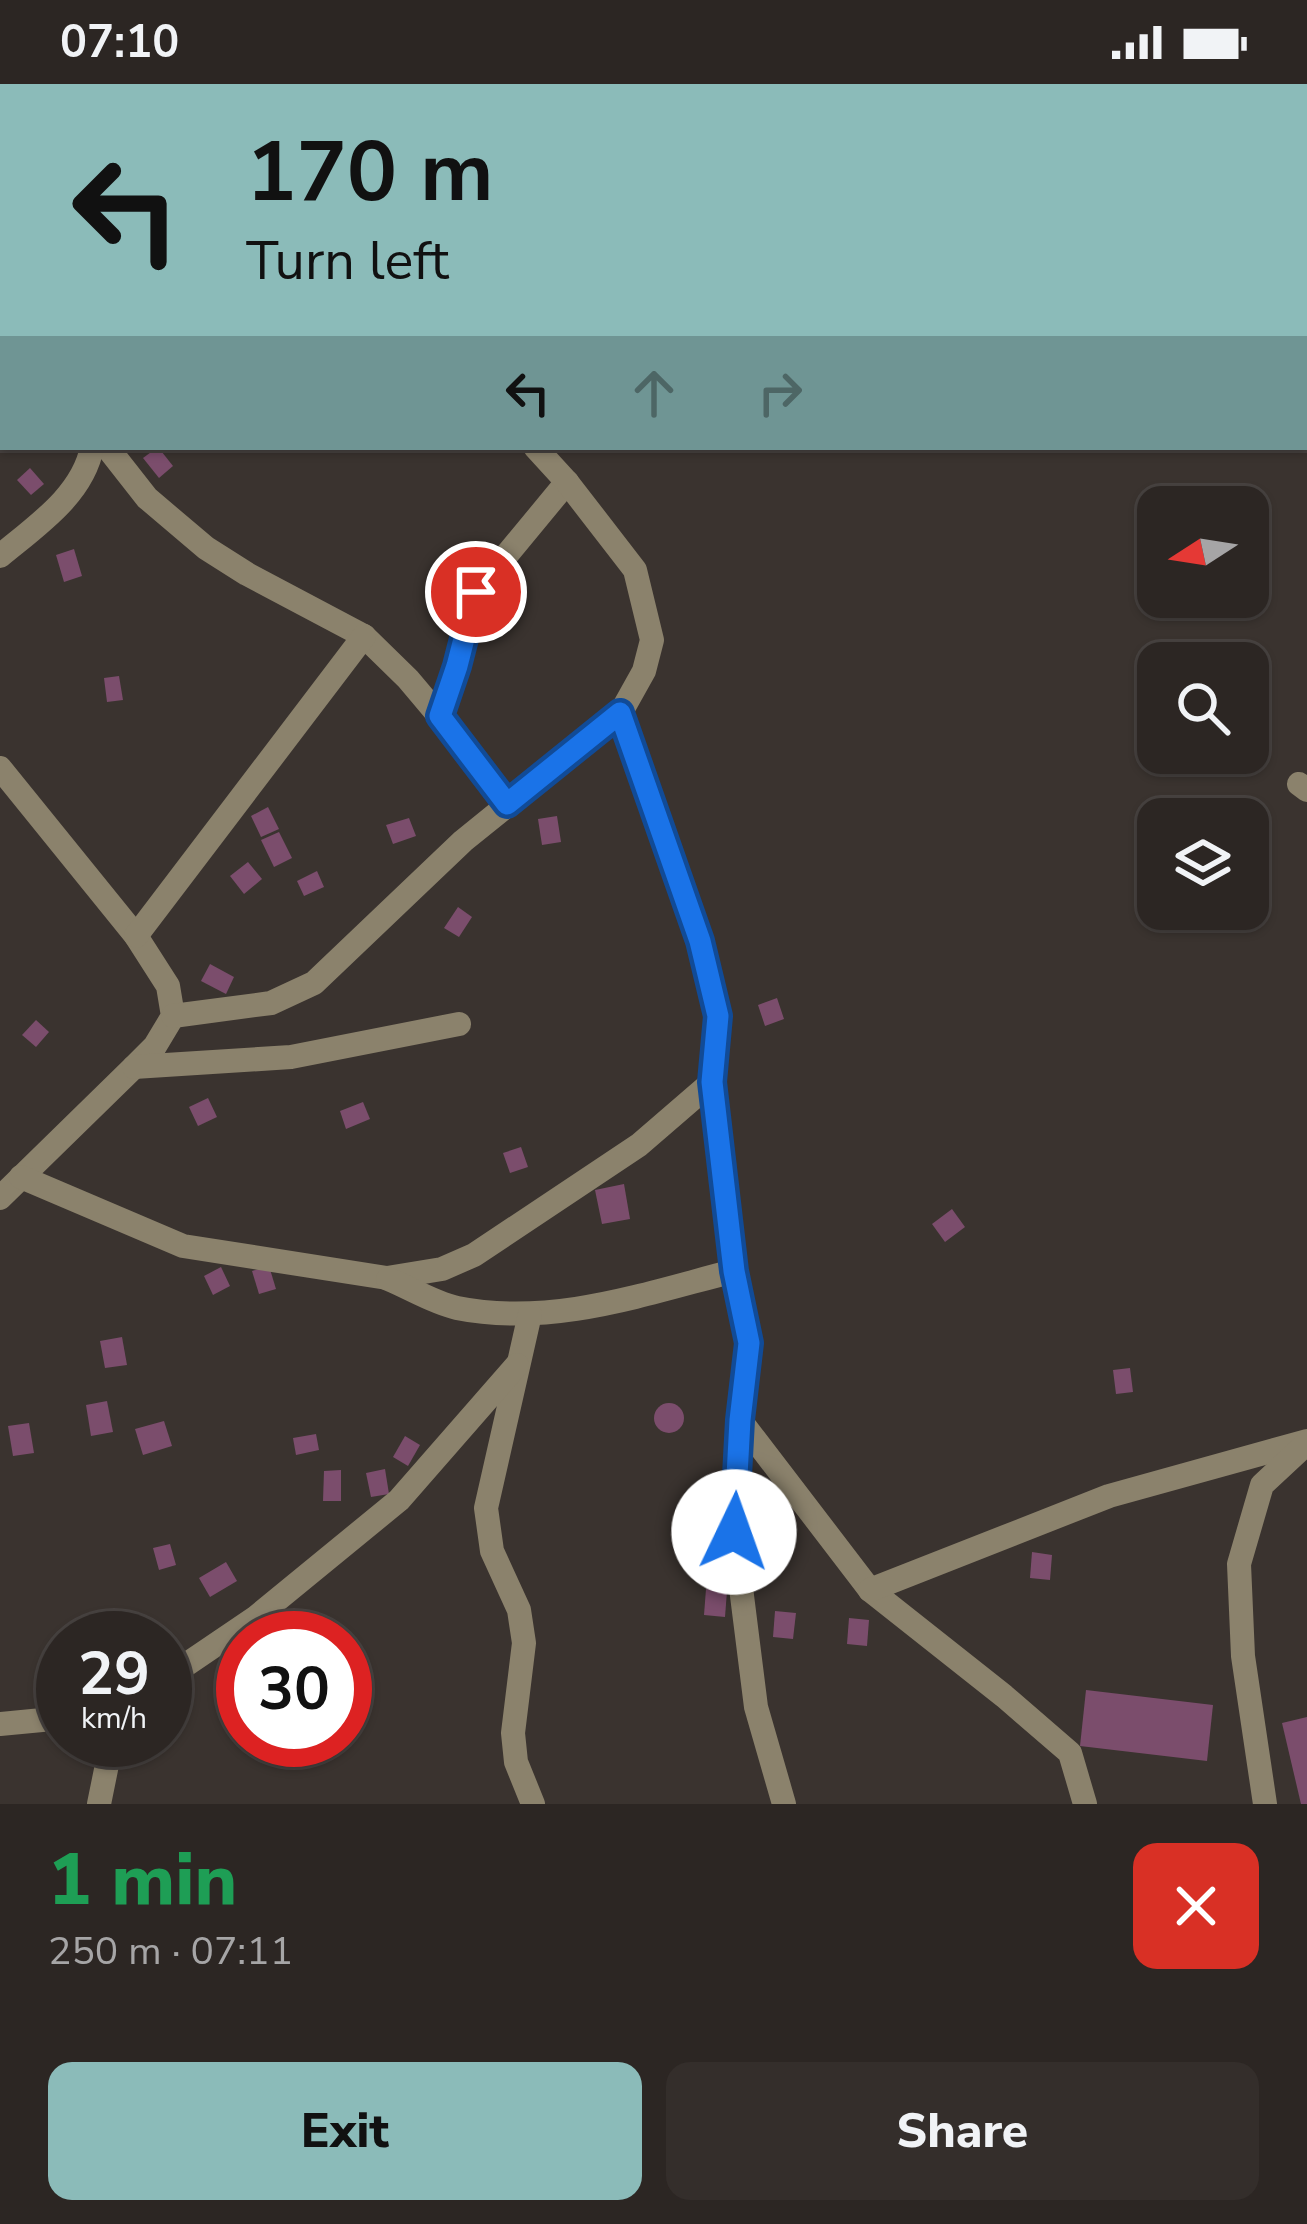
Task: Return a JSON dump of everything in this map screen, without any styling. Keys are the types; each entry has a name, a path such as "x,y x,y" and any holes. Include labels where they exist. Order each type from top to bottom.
{"street":[{"path":"0,556 57,507 85,473 91,450"},
{"path":"109,450 147,499 206,548 364,637 440,716 507,804"},
{"path":"173,1016 271,1003 314,982 507,804 620,713 644,671 652,640 635,569 538,450"},
{"path":"440,716 476,592 567,482"},
{"path":"136,936 364,637"},
{"path":"620,713 700,941 718,1016 712,1082 734,1271 749,1343 734,1532 756,1707 784,1804"},
{"path":"0,768 136,936 168,986 173,1016 154,1046 0,1198"},
{"path":"134,1067 292,1057 459,1024"},
{"path":"387,1278 442,1269 474,1255 640,1145 712,1082"},
{"path":"21,1178 183,1246 387,1278 454,1307 530,1314 584,1309 734,1271"},
{"path":"530,1314 486,1508 493,1551 519,1610 524,1642 513,1732 515,1762 533,1804"},
{"path":"192,1661 255,1618 399,1500 519,1364"},
{"path":"740,1420 870,1590 1070,1753 1084,1804"},
{"path":"870,1590 1109,1496 1307,1442"},
{"path":"1265,1804 1243,1656 1239,1564 1262,1485 1307,1442"},
{"path":"0,1724 36,1721"},
{"path":"100,1804 107,1767"}],"building":[{"path":"160,450 173,466 159,478 143,458"},
{"path":"30,468 44,484 31,495 17,480"},
{"path":"74,549 82,576 64,582 56,555"},
{"path":"119,676 123,700 107,702 104,678"},
{"path":"268,807 279,829 261,837 251,816"},
{"path":"557,816 561,842 542,845 538,819"},
{"path":"409,818 416,836 393,844 386,825"},
{"path":"279,832 292,858 274,867 261,840"},
{"path":"248,862 262,879 244,894 230,876"},
{"path":"317,871 324,887 304,896 297,881"},
{"path":"458,907 472,917 459,937 444,928"},
{"path":"210,964 234,977 226,994 201,981"},
{"path":"777,998 784,1019 765,1026 758,1005"},
{"path":"36,1020 49,1032 36,1047 22,1035"},
{"path":"208,1098 217,1117 198,1126 189,1107"},
{"path":"363,1102 370,1119 346,1129 340,1111"},
{"path":"521,1147 528,1167 510,1173 503,1153"},
{"path":"624,1184 630,1219 602,1224 595,1190"},
{"path":"952,1209 965,1227 945,1242 932,1224"},
{"path":"269,1266 276,1289 259,1294 252,1271"},
{"path":"221,1267 230,1286 213,1295 204,1276"},
{"path":"122,1337 127,1365 105,1368 100,1341"},
{"path":"1130,1368 1133,1392 1116,1394 1113,1370"},
{"path":"107,1401 113,1432 91,1436 86,1405"},
{"path":"669,1403 680,1407 684,1418 680,1429 669,1433 658,1429 654,1418 658,1407"},
{"path":"164,1421 172,1446 143,1455 135,1429"},
{"path":"29,1423 34,1453 13,1456 8,1426"},
{"path":"316,1434 319,1450 296,1455 293,1438"},
{"path":"405,1436 420,1445 408,1466 393,1457"},
{"path":"385,1469 389,1494 371,1497 366,1473"},
{"path":"341,1470 341,1501 323,1501 324,1471"},
{"path":"170,1544 176,1565 159,1570 153,1548"},
{"path":"1032,1552 1052,1555 1050,1580 1030,1578"},
{"path":"226,1562 237,1581 210,1597 199,1578"},
{"path":"706,1589 727,1591 725,1617 704,1615"},
{"path":"775,1611 796,1613 793,1639 773,1637"},
{"path":"849,1618 869,1620 867,1646 847,1644"},
{"path":"1086,1690 1213,1705 1207,1761 1080,1746"},
{"path":"1307,1717 1307,1804 1301,1804 1282,1723"}],"route":[{"path":"476,592 440,716 507,804 620,713 700,941 718,1016 712,1082 734,1271 749,1343 734,1532"}]}
